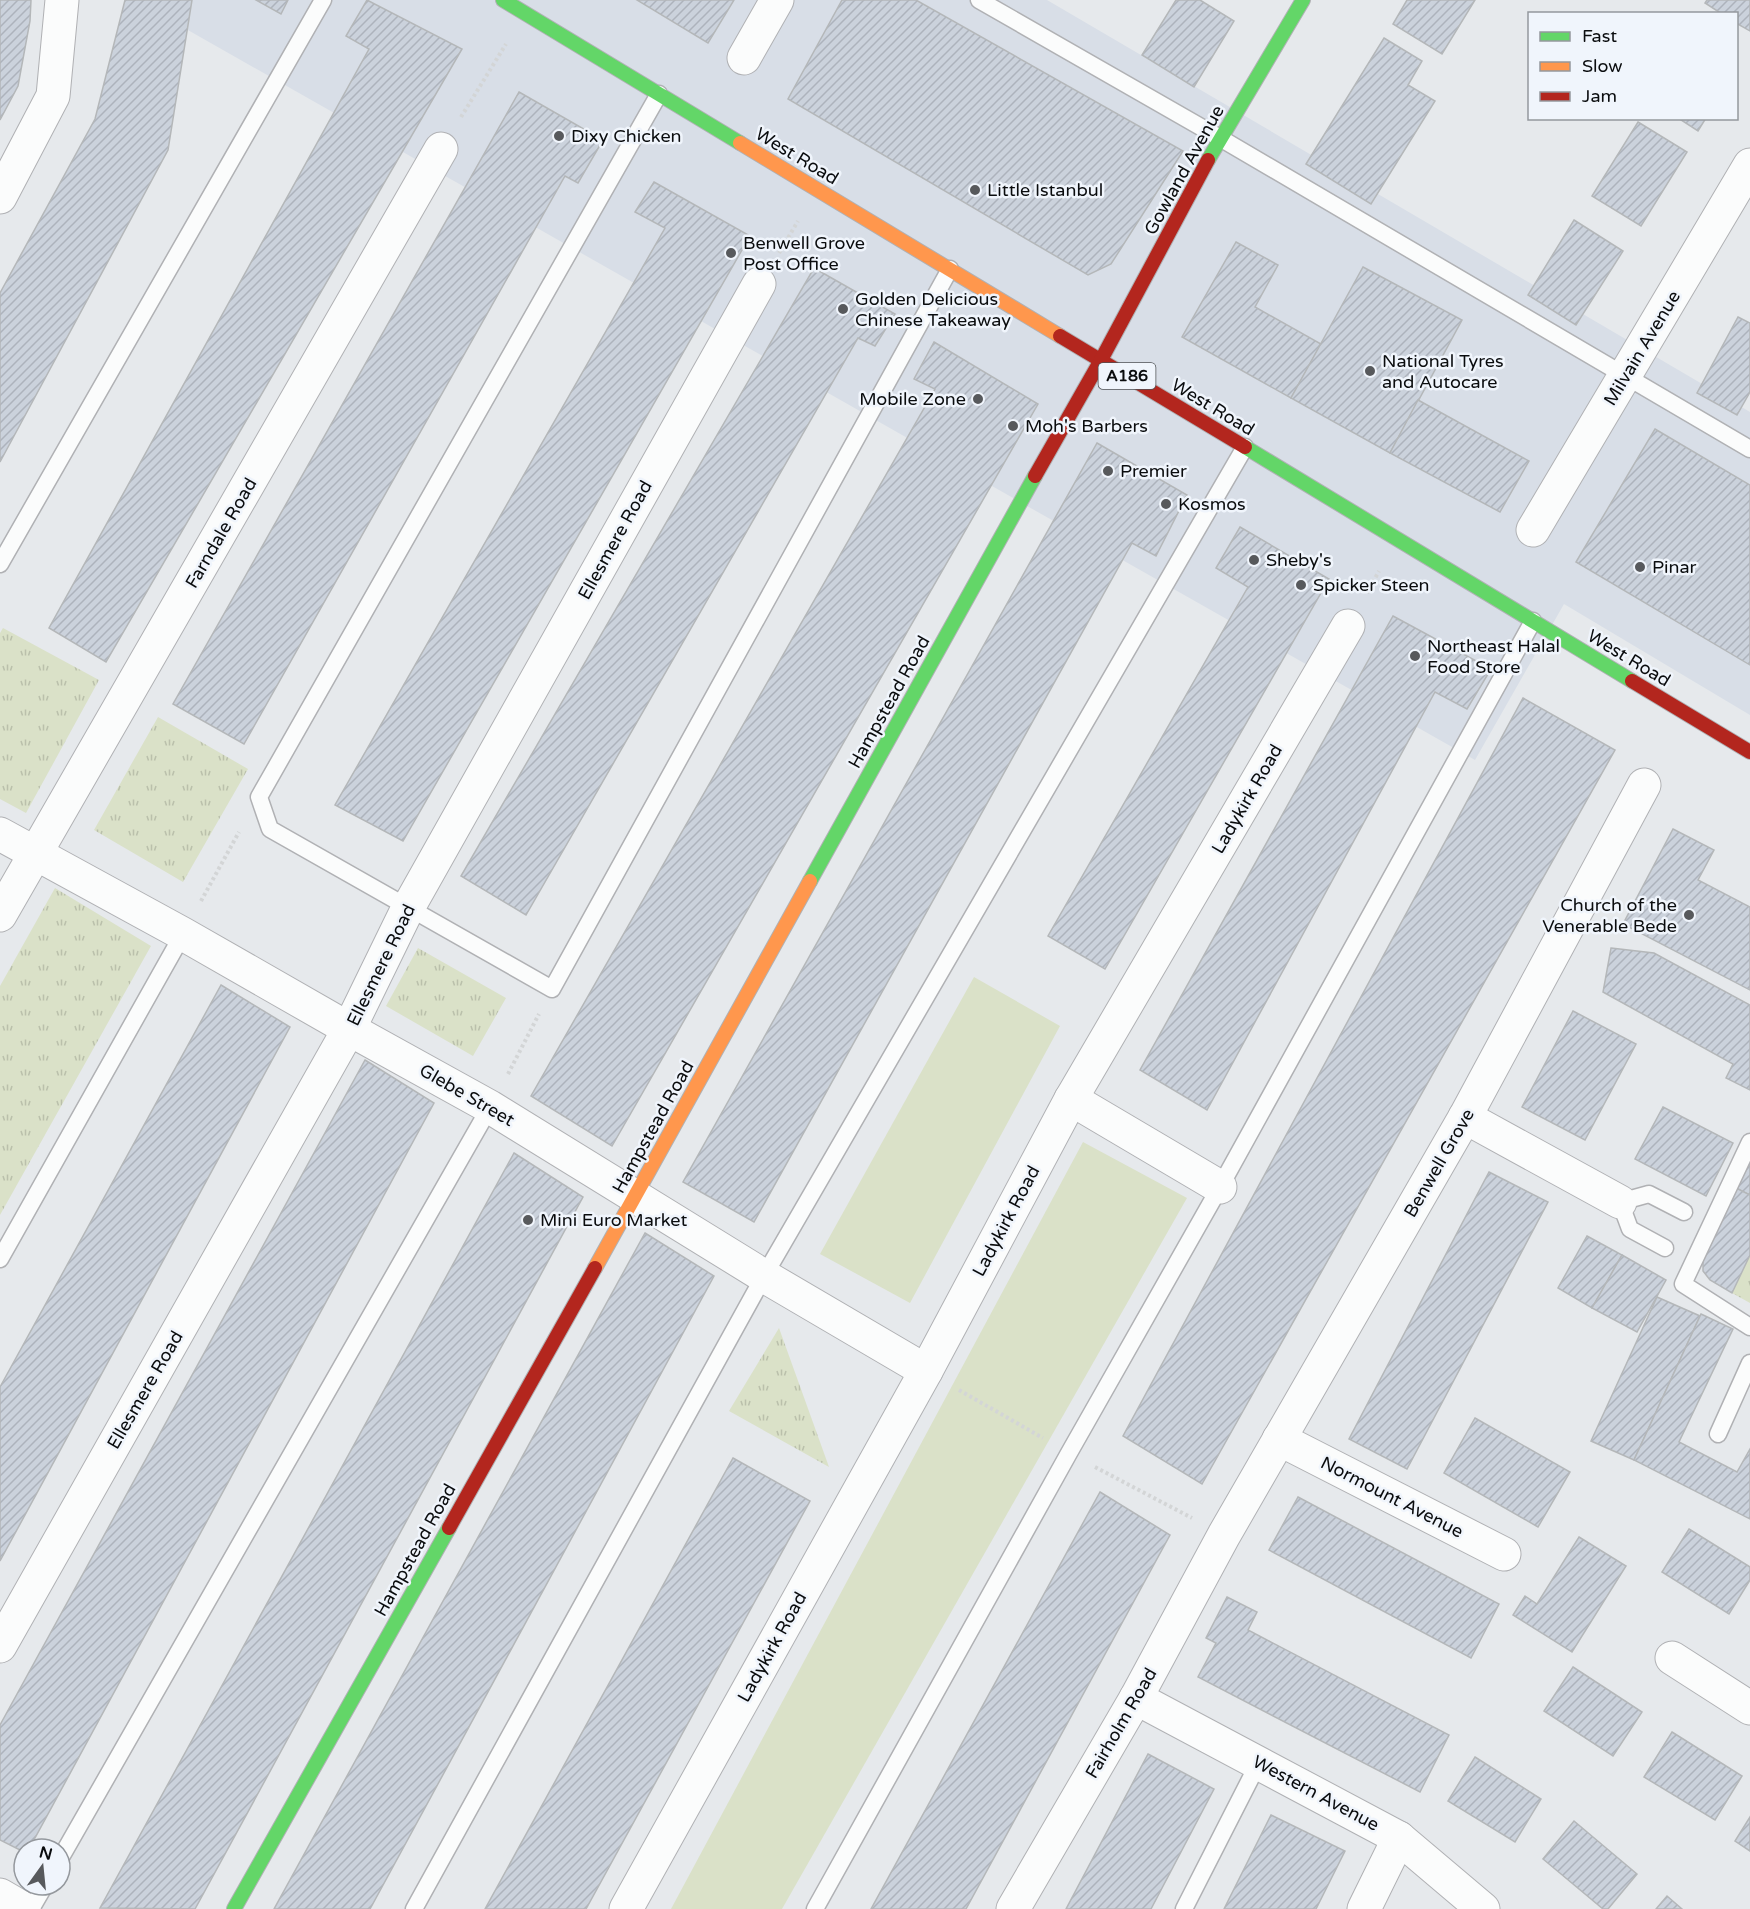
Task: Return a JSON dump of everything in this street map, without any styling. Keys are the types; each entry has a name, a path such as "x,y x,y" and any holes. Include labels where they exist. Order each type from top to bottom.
{"street":[{"path":"0,197 53,96 62,0"},
{"name":"West Road","path":"503,0 1750,753"},
{"path":"744,58 777,0"},
{"name":"Gowland Avenue","path":"1101,360 1220,138 1303,0"},
{"name":"Farndale Road","path":"0,915 441,149"},
{"name":"Milvain Avenue","path":"1533,530 1750,165"},
{"name":"Ellesmere Road","path":"0,1646 349,1029 408,908 759,284"},
{"name":"Hampstead Road","path":"234,1909 636,1196 1010,519 1101,360"},
{"name":"Ladykirk Road","path":"626,1909 926,1371 1071,1099 1348,626"},
{"name":"Benwell Grove","path":"1224,1535 1465,1117 1644,785"},
{"name":"Glebe Street","path":"0,834 183,933 490,1107 764,1276 926,1371"},
{"path":"1071,1099 1220,1187"},
{"path":"1465,1117 1620,1202"},
{"name":"Normount Avenue","path":"1280,1439 1504,1554"},
{"name":"Fairholm Road","path":"1013,1909 1136,1698 1224,1535"},
{"path":"1672,1658 1750,1708"},
{"name":"Western Avenue","path":"1136,1698 1399,1838 1483,1909"},
{"path":"1364,1909 1399,1838"},
{"path":"0,1895 24,1909"}],"lane":[{"path":"0,564 323,0"},
{"path":"979,0 1220,138 1750,449"},
{"path":"659,94 259,797 270,828 552,989 950,269"},
{"path":"414,1909 764,1276 1245,447"},
{"path":"815,1909 1063,1463 1220,1187 1533,621"},
{"path":"0,1259 183,933"},
{"path":"72,1838 490,1107"},
{"path":"1750,1142 1683,1284 1750,1328"},
{"path":"1665,1248 1630,1229 1620,1202 1648,1194 1684,1212"},
{"path":"1718,1434 1750,1363"},
{"path":"1184,1909 1259,1762"}],"path":[{"path":"441,149 525,13"},
{"path":"759,284 817,189"},
{"path":"1348,626 1396,539"},
{"path":"183,933 259,797"},
{"path":"490,1107 552,989"}],"shaded area":[{"path":"135,0 1047,0 1750,412 1750,715 1564,604 1475,760"}],"green space":[{"path":"3,628 99,680 26,813 0,799 0,633"},
{"path":"158,717 248,769 183,882 94,830"},
{"path":"55,888 151,946 0,1215 0,986"},
{"path":"418,948 506,998 473,1056 386,1006"},
{"path":"974,977 1060,1026 910,1303 820,1254"},
{"path":"1083,1142 1187,1198 782,1909 671,1909"},
{"path":"1750,1255 1750,1303 1732,1293"},
{"path":"779,1328 829,1467 729,1411"}],"building":[{"path":"0,0 31,0 30,21 18,86 0,120"},
{"path":"125,0 192,0 168,150 0,462 0,293 95,119"},
{"path":"256,0 288,0 281,14"},
{"path":"367,0 462,49 106,662 49,628 369,49 346,36"},
{"path":"637,0 734,0 708,43"},
{"path":"842,0 916,0 1183,151 1111,264 1088,275 788,99"},
{"path":"1176,0 1200,0 1234,21 1194,87 1142,55"},
{"path":"1407,0 1475,0 1442,54 1393,24"},
{"path":"1707,0 1750,0 1750,31 1738,24 1738,12 1719,12 1705,3"},
{"path":"1384,38 1422,61 1408,85 1435,101 1371,204 1306,164"},
{"path":"519,92 603,140 578,183 565,176 244,744 173,704"},
{"path":"1681,120 1705,120 1698,131"},
{"path":"1638,122 1687,152 1641,226 1592,196"},
{"path":"654,182 750,236 403,841 335,805 665,228 635,212"},
{"path":"1574,220 1623,251 1576,325 1528,295"},
{"path":"1236,242 1278,265 1255,307 1321,344 1291,398 1182,337"},
{"name":"National Tyres and Autocare","path":"1363,267 1462,320 1390,453 1291,398"},
{"path":"814,268 895,314 875,346 858,338 526,915 461,876"},
{"path":"1738,317 1750,323 1750,392 1737,415 1697,393"},
{"path":"934,342 1038,404 612,1146 531,1096 935,389 914,379"},
{"path":"1418,400 1529,461 1500,512 1390,453"},
{"path":"1655,429 1750,485 1750,665 1576,562"},
{"path":"1097,443 1187,495 1156,556 1132,543 754,1222 683,1182"},
{"path":"1240,527 1329,579 1105,969 1048,936 1248,587 1216,568"},
{"path":"1393,616 1491,669 1467,709 1435,692 1207,1110 1140,1070"},
{"path":"1523,698 1615,750 1202,1484 1123,1436"},
{"name":"Church of the Venerable Bede","path":"1673,829 1714,850 1698,880 1750,907 1750,990 1623,924"},
{"path":"1611,948 1654,953 1750,1005 1750,1090 1726,1078 1733,1064 1603,992"},
{"path":"221,985 290,1027 0,1561 0,1387"},
{"path":"1573,1011 1636,1044 1585,1140 1522,1107"},
{"path":"365,1060 434,1103 36,1837 12,1837 12,1846 0,1840 0,1725"},
{"path":"1663,1107 1733,1143 1706,1196 1635,1159"},
{"path":"514,1153 583,1197 195,1909 100,1908"},
{"path":"1750,1159 1750,1195 1736,1188"},
{"path":"1489,1172 1548,1202 1407,1469 1349,1439"},
{"path":"1736,1188 1750,1195 1750,1255 1732,1293 1710,1280 1703,1271 1703,1260"},
{"path":"645,1233 714,1276 370,1909 274,1909"},
{"path":"1587,1236 1622,1255 1592,1308 1558,1288"},
{"path":"1622,1255 1666,1280 1637,1332 1592,1308"},
{"path":"1657,1297 1700,1316 1634,1460 1591,1441"},
{"path":"1701,1314 1733,1329 1679,1442 1737,1472 1750,1449 1750,1519 1634,1460"},
{"path":"1475,1418 1570,1472 1538,1527 1444,1473"},
{"path":"733,1458 810,1501 586,1909 485,1909"},
{"path":"1100,1492 1170,1535 966,1909 871,1909"},
{"path":"1298,1497 1499,1604 1471,1658 1269,1550"},
{"path":"1689,1529 1750,1567 1750,1580 1729,1614 1662,1572"},
{"path":"1579,1537 1626,1566 1572,1652 1513,1615 1525,1596 1537,1604"},
{"path":"1227,1597 1257,1612 1248,1630 1449,1735 1420,1792 1198,1677 1216,1643 1206,1638"},
{"path":"1573,1667 1642,1712 1613,1756 1544,1711"},
{"path":"1672,1732 1742,1776 1715,1820 1644,1777"},
{"path":"1148,1754 1214,1789 1151,1909 1066,1909"},
{"path":"1475,1757 1541,1799 1515,1842 1448,1801"},
{"path":"1271,1815 1345,1851 1316,1909 1224,1909"},
{"path":"1750,1817 1750,1851 1735,1841"},
{"path":"1574,1821 1637,1874 1608,1909 1603,1909 1543,1859"},
{"path":"1667,1896 1682,1909 1656,1909"}],"traffic: fast":[{"path":"503,0 740,143"},
{"path":"1208,160 1303,0"},
{"path":"1245,447 1632,681"},
{"path":"810,881 1035,476"},
{"path":"234,1909 449,1528"}],"traffic: slow":[{"path":"740,143 1060,336"},
{"path":"595,1268 810,881"}],"traffic: jam":[{"path":"1035,476 1101,360 1208,160"},
{"path":"1060,336 1245,447"},
{"path":"1632,681 1750,752"},
{"path":"449,1528 595,1268"}],"place":[{"name":"Dixy Chicken","path":"559,136"},
{"name":"Little Istanbul","path":"975,190"},
{"name":"Benwell Grove Post Office","path":"731,253"},
{"name":"Golden Delicious Chinese Takeaway","path":"843,309"},
{"name":"National Tyres and Autocare","path":"1370,371"},
{"name":"Mobile Zone","path":"978,399"},
{"name":"Moh's Barbers","path":"1013,426"},
{"name":"Premier","path":"1108,471"},
{"name":"Kosmos","path":"1166,504"},
{"name":"Sheby's","path":"1254,560"},
{"name":"Pinar","path":"1640,567"},
{"name":"Spicker Steen","path":"1301,585"},
{"name":"Northeast Halal Food Store","path":"1415,656"},
{"name":"Church of the Venerable Bede","path":"1689,915"},
{"name":"Mini Euro Market","path":"528,1220"}]}
